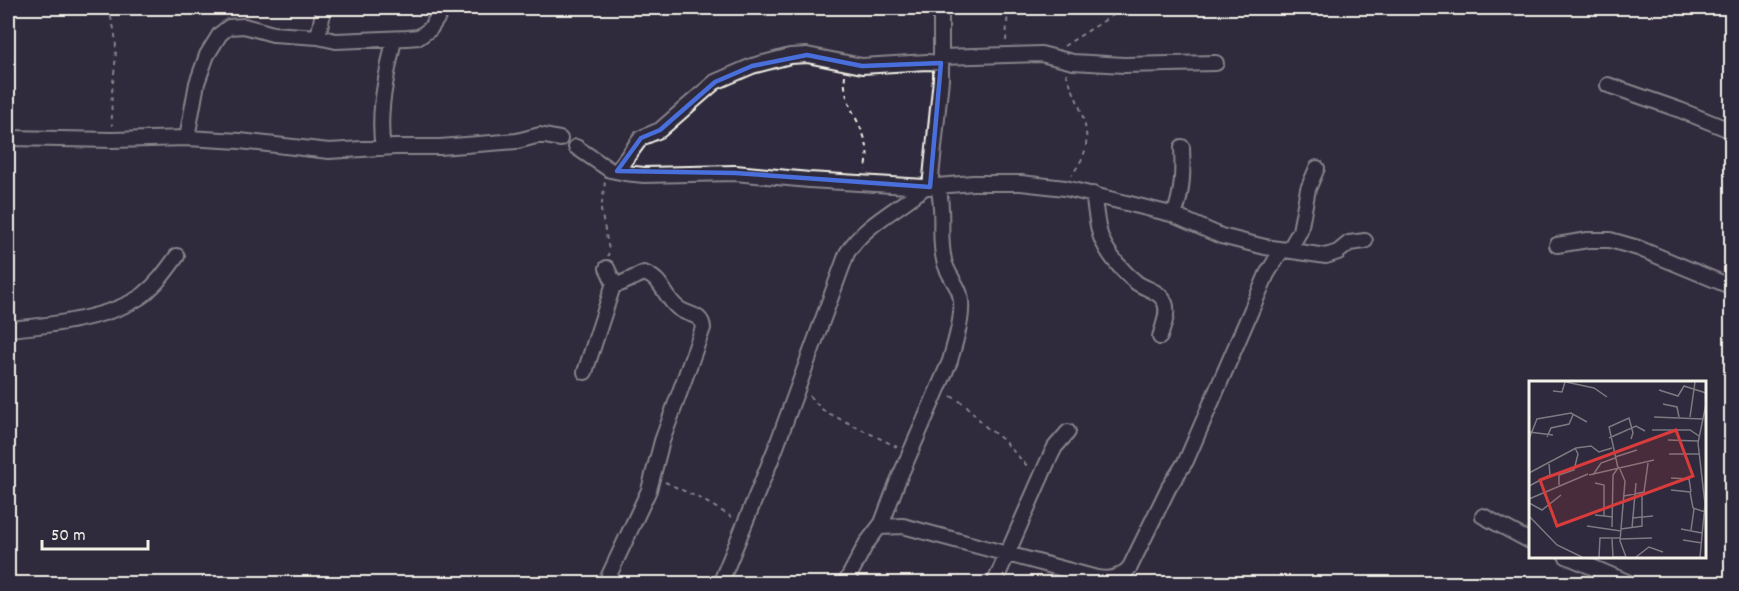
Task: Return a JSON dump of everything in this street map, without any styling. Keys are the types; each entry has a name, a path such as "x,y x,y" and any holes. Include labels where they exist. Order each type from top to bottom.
{"street":[{"path":"318,37 324,8"},
{"path":"187,138 197,83 207,55 220,34 229,27 243,26 273,34 318,37 336,41 356,42 419,37 430,29 444,8"},
{"path":"845,584 866,544 880,526 950,361 962,310 958,289 944,261 943,211 931,187 941,60 941,8"},
{"path":"383,148 381,107 394,39"},
{"path":"611,169 641,138 660,130 715,82 752,66 790,57 818,56 862,66 1006,54 1041,54 1073,62 1124,65 1216,63"},
{"path":"1608,85 1680,110 1731,131"},
{"path":"8,138 112,140 187,138 240,141 329,151 458,146 517,141 540,135 560,139"},
{"path":"576,147 611,169 644,175 735,173 931,187 999,183 1065,188 1174,215 1239,242 1326,256 1338,252 1349,243 1365,241"},
{"path":"1174,215 1181,198 1183,183 1182,147"},
{"path":"880,526 903,526 1007,553 1096,581 1124,574 1130,567 1169,487 1186,460 1267,274 1280,253 1287,250 1300,231 1308,189 1317,168"},
{"path":"720,584 800,385 847,253 853,242 864,232 931,187"},
{"path":"1092,194 1101,239 1108,251 1126,273 1139,284 1162,297 1166,303 1166,314 1160,337"},
{"path":"1557,245 1588,240 1610,240 1638,248 1731,287"},
{"path":"8,330 55,325 112,309 133,300 159,280 177,256"},
{"path":"585,372 614,283 607,268"},
{"path":"605,584 641,508 662,441 702,334 703,321 678,308 661,284 652,276 644,273 620,284 614,283"},
{"path":"994,584 1055,447 1068,432"},
{"path":"1483,516 1529,540"},
{"path":"1571,558 1632,584"}],"path":[{"path":"107,8 115,28 117,44 112,94 112,140"},
{"path":"1006,54 1008,8"},
{"path":"1065,188 1083,158 1086,146 1080,110 1056,58 1071,39 1118,12 1140,8"},
{"path":"1185,8 1224,8"},
{"path":"846,64 844,80 848,102 867,146 866,184"},
{"path":"607,268 605,264 609,250 601,210 611,169"},
{"path":"800,385 824,411 910,453"},
{"path":"938,389 966,405 986,427 1014,451 1040,482"},
{"path":"652,477 699,498 745,524"}],"highlighted area":[{"path":"807,55 862,66 941,63 930,187 735,173 617,171 641,138 660,130 715,82 752,66"}]}
